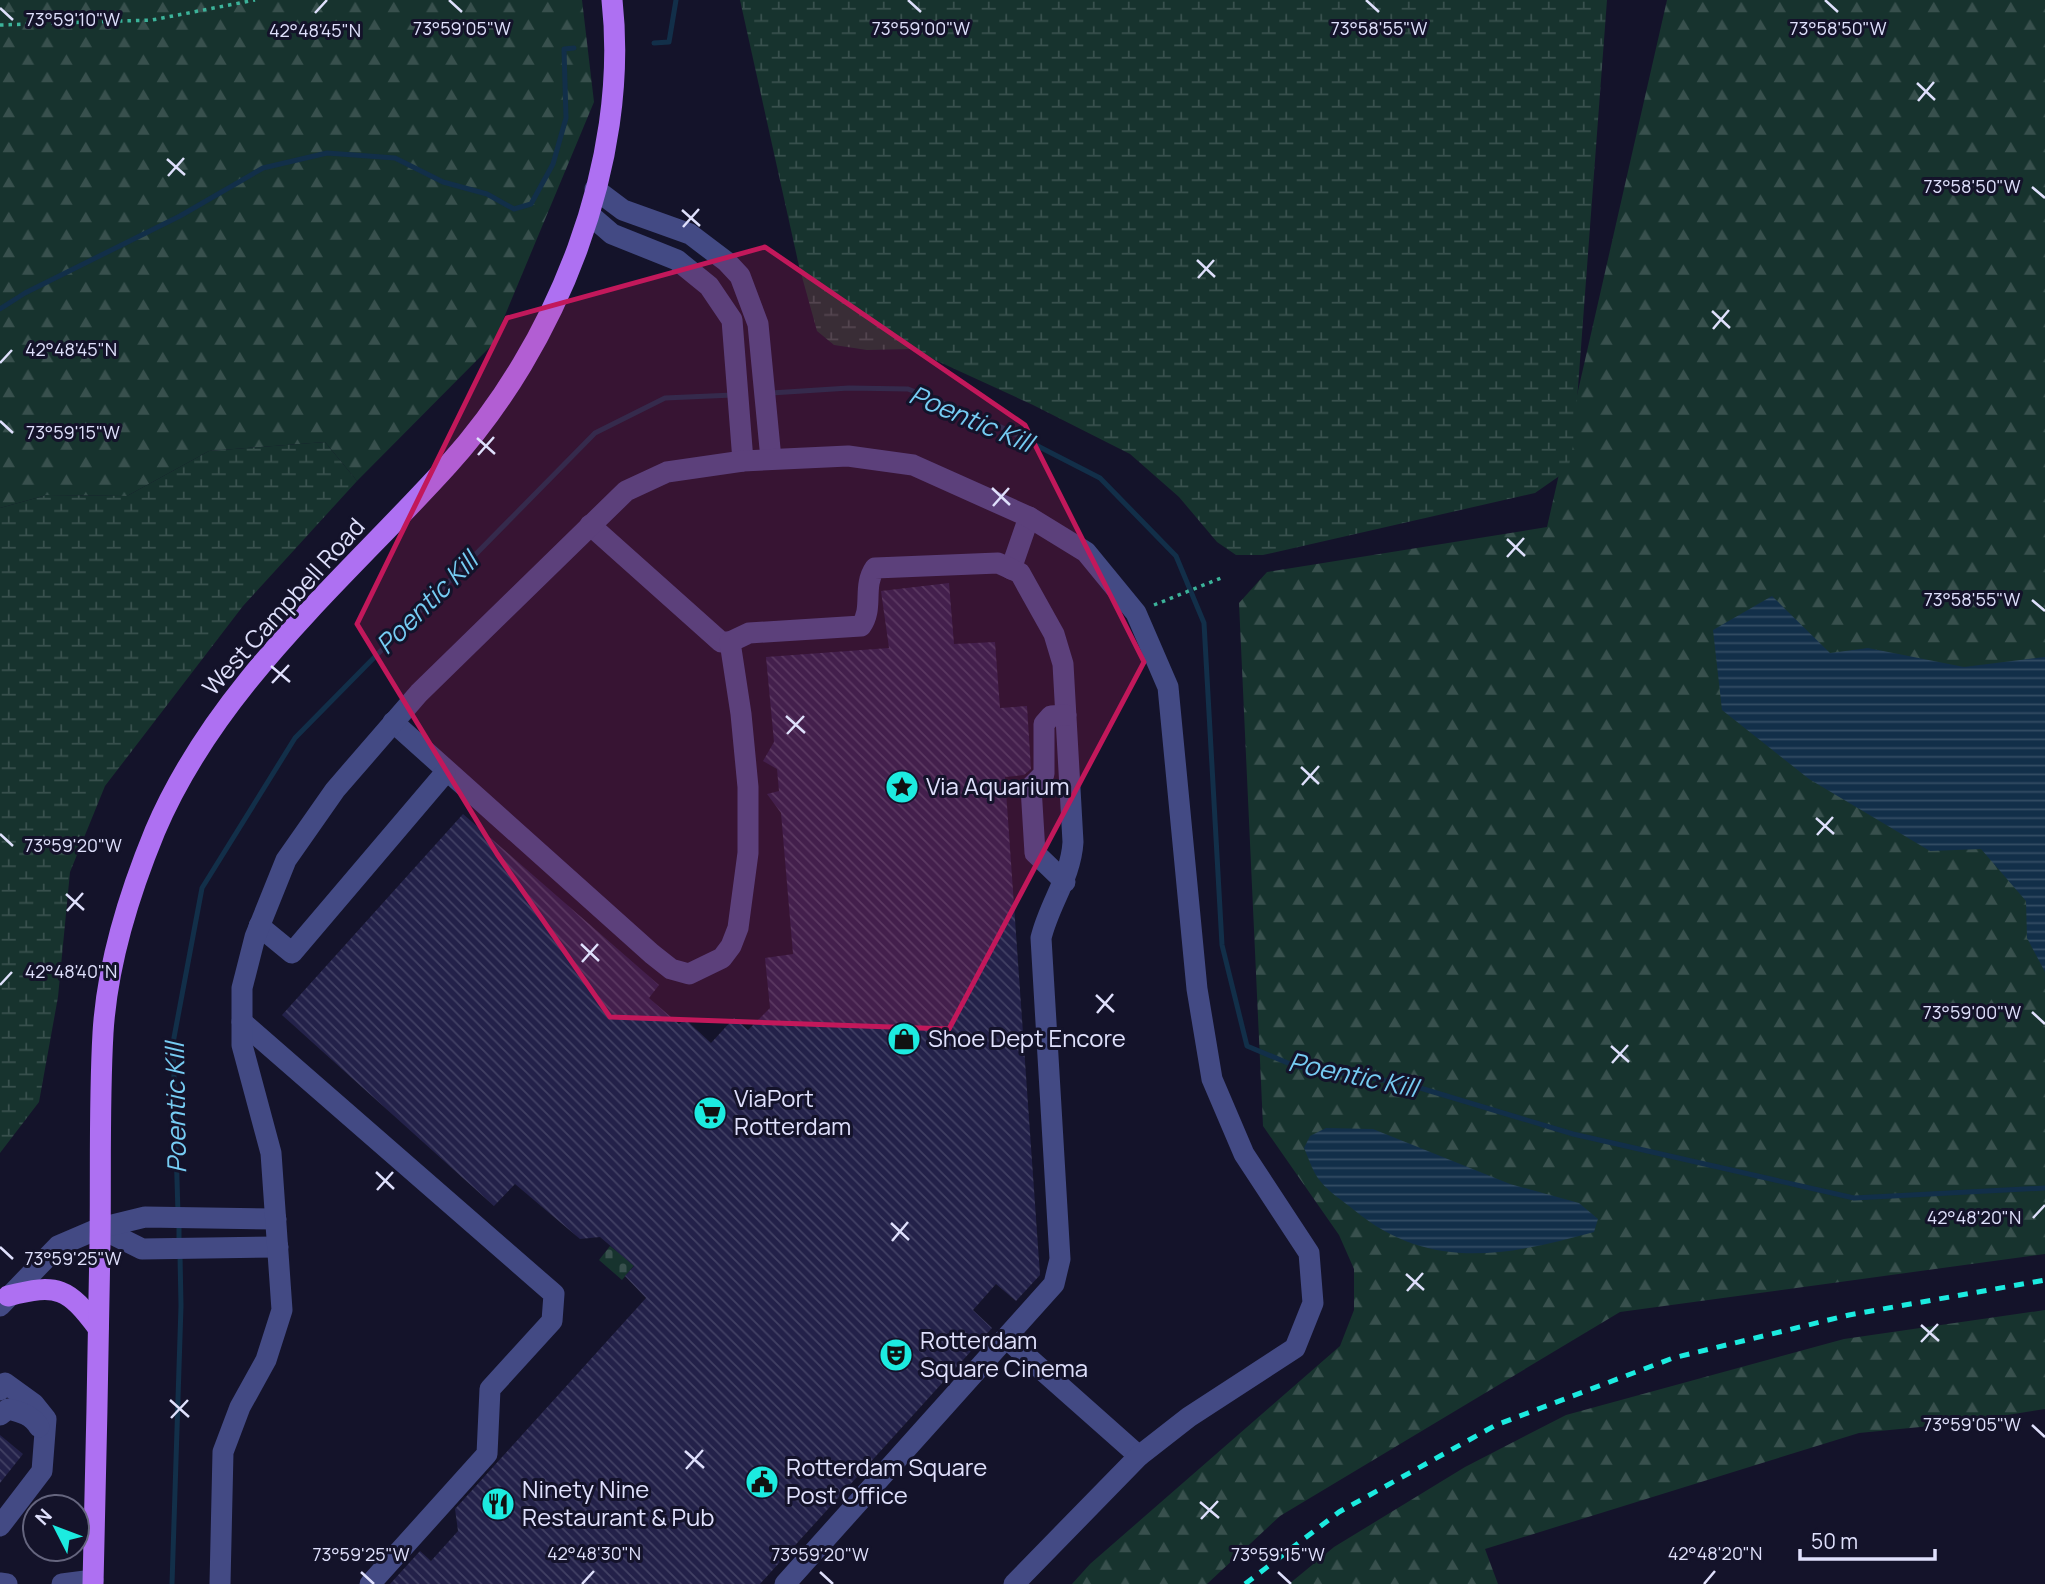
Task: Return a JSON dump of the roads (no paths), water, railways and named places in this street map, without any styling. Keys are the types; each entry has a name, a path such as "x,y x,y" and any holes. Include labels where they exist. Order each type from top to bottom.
{"main road":[{"name":"West Campbell Road","path":"93,1582 103,1029 121,928 156,830 201,743 266,659 452,461 509,387 555,301 590,215 610,134 617,46 612,0"},
{"path":"4,1301 43,1287 59,1292 82,1306 98,1328"}],"street":[{"path":"596,189 623,210 690,234 727,262 740,276 758,324 771,459"},
{"path":"590,215 612,234 677,260 709,286 732,320 743,460"},
{"path":"220,1584 223,1452 240,1407 266,1360 282,1310 271,1153 242,1045 242,988 259,926 286,860 335,790 393,722 626,491 667,472 743,460 848,456 913,466 1029,517 1086,552 1136,613 1168,687 1197,989 1212,1079 1244,1154 1309,1253 1313,1303 1295,1348 1189,1417 1139,1457 1014,1584"},
{"path":"1011,569 1029,517"},
{"path":"590,525 721,642 730,642 749,634 861,626 868,617 867,580 875,568 998,563 1020,573 1054,634 1063,664 1072,859 1065,881 1045,918 1041,938 1060,1259 1054,1284 785,1584"},
{"path":"393,722 445,773 671,969 689,974 722,958 731,946 738,928 748,853 748,787 730,642"},
{"path":"1065,881 1035,853 1031,787 1044,774 1044,724 1051,716 1066,715"},
{"path":"259,926 292,953 445,773"},
{"path":"242,1022 554,1294 552,1321 490,1390 487,1454 370,1584"},
{"path":"4,1301 58,1246 100,1228 145,1217 276,1219"},
{"path":"100,1228 142,1249 278,1247"},
{"path":"1006,1338 1139,1457"},
{"path":"0,1390 5,1383 34,1404 46,1419 42,1471 0,1526"},
{"path":"0,1415 8,1409 29,1415 38,1423 44,1442"},
{"path":"62,1584 93,1582"},
{"path":"0,1583 7,1584"}],"water":[{"path":"1772,596 1830,653 1868,648 1964,667 2045,657 2045,972 2027,938 2026,901 1981,849 1930,851 1809,779 1722,710 1713,630"},
{"path":"1326,1128 1373,1129 1510,1184 1579,1203 1598,1219 1594,1232 1500,1252 1440,1251 1411,1243 1382,1230 1336,1196 1318,1178 1304,1148 1310,1136"}],"waterway":[{"path":"654,43 669,42 676,0"},
{"path":"0,309 25,293 180,216 263,168 327,153 395,158 443,182 487,194 514,209 531,204 553,164 566,118 564,49 574,48"},
{"name":"Poentic Kill","path":"771,393 849,388 908,389 993,423 1100,478 1176,556 1204,623 1222,945 1247,1046 1295,1066 1407,1084 1573,1134 1854,1198 2045,1188"},
{"name":"Poentic Kill","path":"178,1214 173,1043 202,888 295,738 595,433 665,398 733,395"},
{"name":"Poentic Kill","path":"179,1223 179,1245"},
{"name":"Poentic Kill","path":"172,1584 181,1306 180,1255"}],"railway":[{"path":"1245,1584 1339,1512 1496,1425 1673,1358 1849,1315 2045,1280"}],"place":[{"name":"Via Aquarium","path":"902,787"},
{"name":"Shoe Dept Encore","path":"904,1039"},
{"name":"ViaPort Rotterdam","path":"710,1113"},
{"name":"Rotterdam Square Cinema","path":"896,1355"},
{"name":"Rotterdam Square Post Office","path":"762,1482"},
{"name":"Ninety Nine Restaurant & Pub","path":"498,1504"}]}
